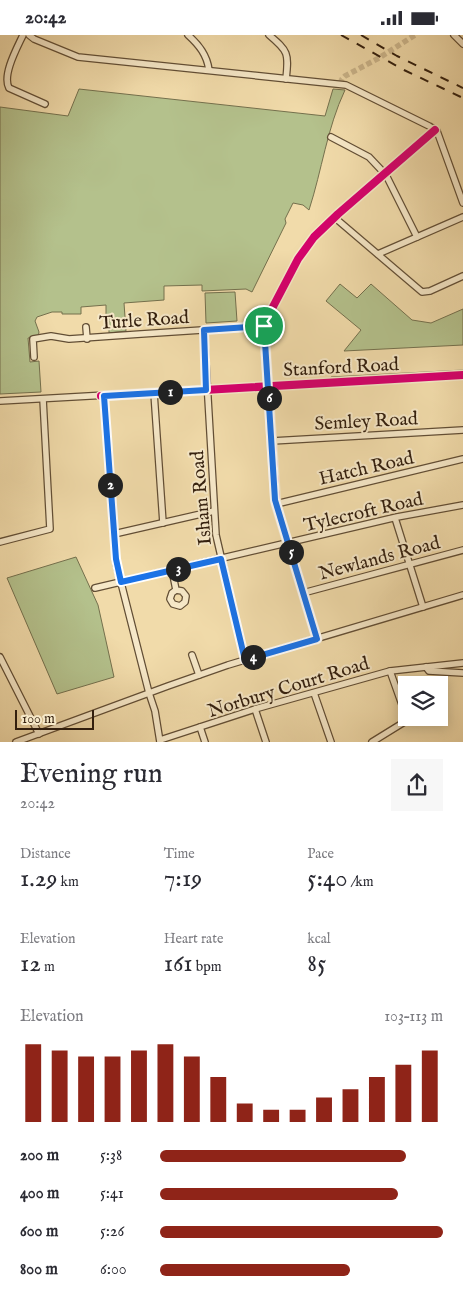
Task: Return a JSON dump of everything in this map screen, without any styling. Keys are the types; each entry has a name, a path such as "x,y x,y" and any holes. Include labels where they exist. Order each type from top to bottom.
{"street":[{"path":"23,35 8,71 7,85 8,88 45,104"},
{"path":"29,35 34,39 78,57 340,84 352,87 435,129 461,192 463,203"},
{"path":"188,35 200,47 208,63 209,70"},
{"path":"269,35 285,51 287,61 286,79"},
{"path":"454,35 463,44"},
{"path":"317,639 276,504 264,326 300,255 314,237 334,217 435,129"},
{"path":"331,137 369,157 384,173 417,237"},
{"path":"334,217 424,292 463,276"},
{"path":"378,254 463,217"},
{"name":"Turle Road","path":"34,357 33,339 51,336 67,339 87,339 264,326"},
{"name":"Turle Road","path":"86,327 87,339"},
{"name":"Isham Road","path":"204,330 206,390 216,535 245,660"},
{"name":"Stanford Road","path":"0,401 463,375"},
{"path":"154,393 163,523"},
{"path":"104,396 116,559 155,711 160,741"},
{"path":"0,542 50,529 43,399"},
{"name":"Semley Road","path":"272,441 463,430"},
{"name":"Hatch Road","path":"276,504 463,459"},
{"name":"Tylecroft Road","path":"94,588 395,518 463,505"},
{"path":"114,534 214,511"},
{"path":"395,518 423,607"},
{"name":"Newlands Road","path":"303,593 463,550"},
{"path":"172,570 176,590"},
{"path":"16,742 199,675 463,595"},
{"path":"192,655 199,675"},
{"path":"0,657 39,734"},
{"name":"Norbury Court Road","path":"160,741 255,709 390,671 426,667 462,664 463,674 429,671 426,667"},
{"path":"390,671 398,693"},
{"path":"314,693 331,742"},
{"path":"255,709 266,742"},
{"path":"372,742 398,726"},
{"path":"200,727 206,742"}],"green space":[{"path":"79,89 325,116 333,89 345,90 329,134 309,210 303,205 293,203 285,219 286,223 252,292 246,289 202,291 202,285 164,286 164,300 124,303 126,331 109,333 109,317 106,317 106,305 81,307 81,314 52,312 37,317 35,321 39,332 38,337 28,338 30,362 39,361 41,392 0,394 0,107 68,116"},
{"path":"340,284 357,298 371,284 412,320 431,323 463,309 463,345 344,351 361,330 326,301"},
{"path":"235,292 237,321 206,323 205,293"},
{"path":"463,370 455,372 331,379 331,377"},
{"path":"76,557 98,605 114,677 57,694 7,578"}],"tunnel":[{"path":"340,84 345,76 379,58 415,35"}],"railway":[{"path":"341,35 404,70 463,98"},
{"path":"361,35 397,56 463,88"}],"cycle path":[{"path":"317,639 276,504 264,326 298,259 314,237 435,130"},
{"path":"101,396 463,375"}],"route":[{"path":"264,326 275,500 317,639 245,660 221,559 121,582 116,559 104,396 206,390 204,330 264,326"}]}
